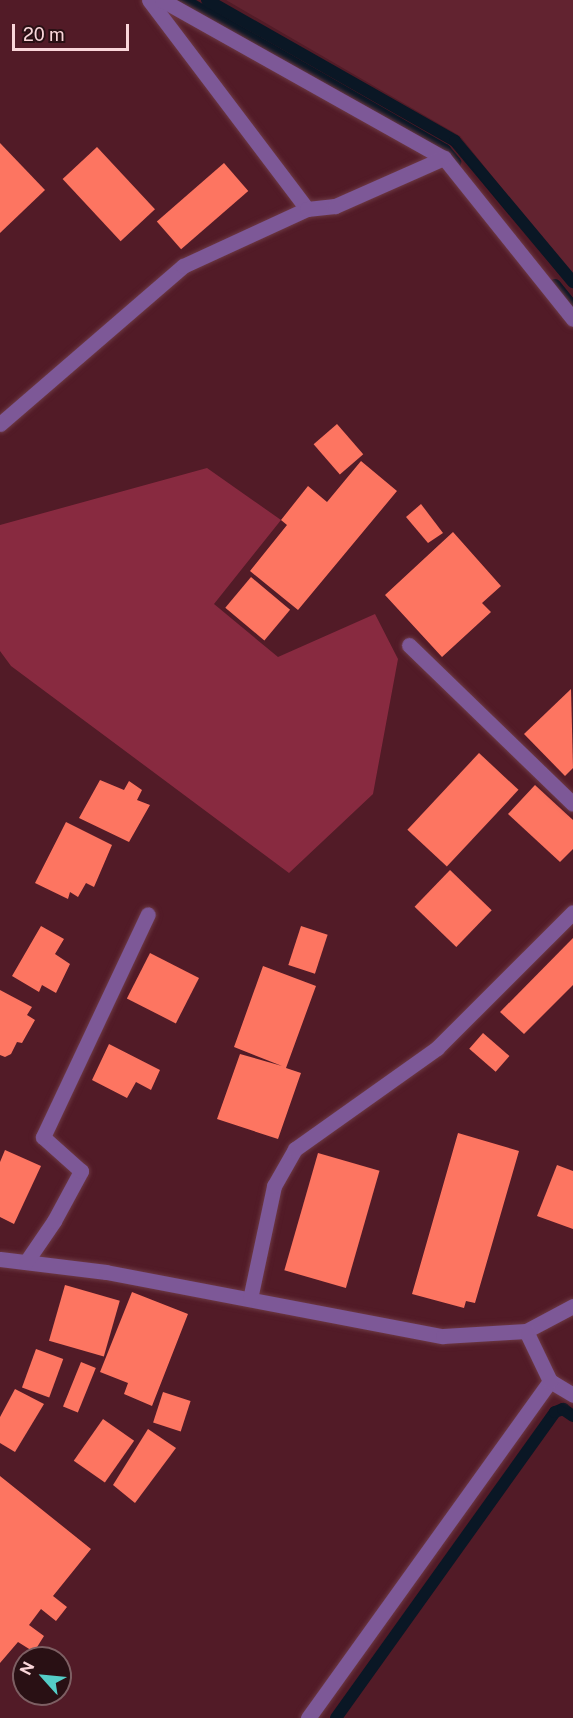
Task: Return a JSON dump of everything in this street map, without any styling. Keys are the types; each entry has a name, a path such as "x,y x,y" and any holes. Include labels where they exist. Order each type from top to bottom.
{"street":[{"path":"149,0 307,208"},
{"path":"162,0 444,158 573,319"},
{"path":"0,424 183,266 307,208 335,206 444,158"},
{"path":"409,645 573,804"},
{"path":"249,1299 274,1186 295,1149 437,1048 573,912"},
{"path":"26,1262 54,1221 81,1171 42,1137 148,915"},
{"path":"0,1259 106,1272 443,1336 526,1331 573,1306"},
{"path":"526,1331 550,1381 573,1395"},
{"path":"308,1718 550,1381"}],"shaded area":[{"path":"226,0 573,0 573,277 460,136"},
{"path":"207,468 281,520 214,604 278,657 375,614 398,659 373,794 289,873 11,666 0,651 0,525"}],"building":[{"path":"0,143 45,190 0,233"},
{"path":"97,147 155,209 121,241 63,179"},
{"path":"224,163 248,191 181,249 157,221"},
{"path":"337,424 363,454 340,475 314,444"},
{"path":"361,461 397,491 298,610 250,571 287,525 281,520 308,486 327,502"},
{"path":"421,504 443,533 428,543 406,517"},
{"path":"453,532 501,586 482,603 491,612 442,657 385,595"},
{"path":"251,577 290,610 264,640 225,608"},
{"path":"571,689 573,768 565,776 524,734"},
{"path":"479,753 518,790 447,867 407,830"},
{"path":"100,780 124,790 129,781 142,790 137,800 150,805 129,842 79,818"},
{"path":"535,785 573,820 573,849 560,862 508,814"},
{"path":"66,822 112,845 94,887 86,883 78,897 70,892 68,899 35,883"},
{"path":"450,870 492,910 456,947 415,907"},
{"path":"41,926 64,939 55,954 70,964 56,993 42,985 39,992 12,976"},
{"path":"301,926 328,935 315,974 288,965"},
{"path":"573,938 573,985 524,1034 500,1012"},
{"path":"150,953 199,978 176,1023 127,998"},
{"path":"263,966 316,986 286,1068 301,1073 278,1139 217,1119 240,1054 282,1066 234,1047"},
{"path":"0,990 32,1007 27,1015 35,1020 22,1043 17,1042 11,1054 5,1057 0,1055"},
{"path":"483,1033 509,1056 496,1072 469,1049"},
{"path":"109,1044 160,1070 151,1090 136,1082 127,1098 92,1080"},
{"path":"458,1133 519,1151 475,1303 466,1301 464,1308 412,1294"},
{"path":"5,1150 41,1166 14,1224 0,1217 0,1162"},
{"path":"318,1153 380,1171 346,1288 284,1270"},
{"path":"557,1165 573,1171 573,1229 537,1216"},
{"path":"65,1285 120,1301 104,1356 49,1341"},
{"path":"132,1292 188,1314 152,1406 124,1394 128,1383 100,1372"},
{"path":"36,1349 63,1359 49,1397 22,1388"},
{"path":"81,1362 96,1368 78,1412 63,1407"},
{"path":"15,1389 44,1404 15,1452 0,1443 0,1417"},
{"path":"163,1392 191,1401 181,1431 153,1422"},
{"path":"103,1419 134,1441 105,1483 74,1461"},
{"path":"148,1429 176,1448 135,1503 113,1485"},
{"path":"0,1476 91,1549 53,1596 67,1607 56,1621 41,1609 29,1625 44,1636 38,1646 24,1646 18,1642 12,1646 0,1663"}],"waterway":[{"path":"184,0 445,150 455,162"},
{"path":"207,0 455,141 573,282"},
{"path":"555,285 573,307"},
{"path":"336,1718 555,1412 563,1409 573,1416"}]}
